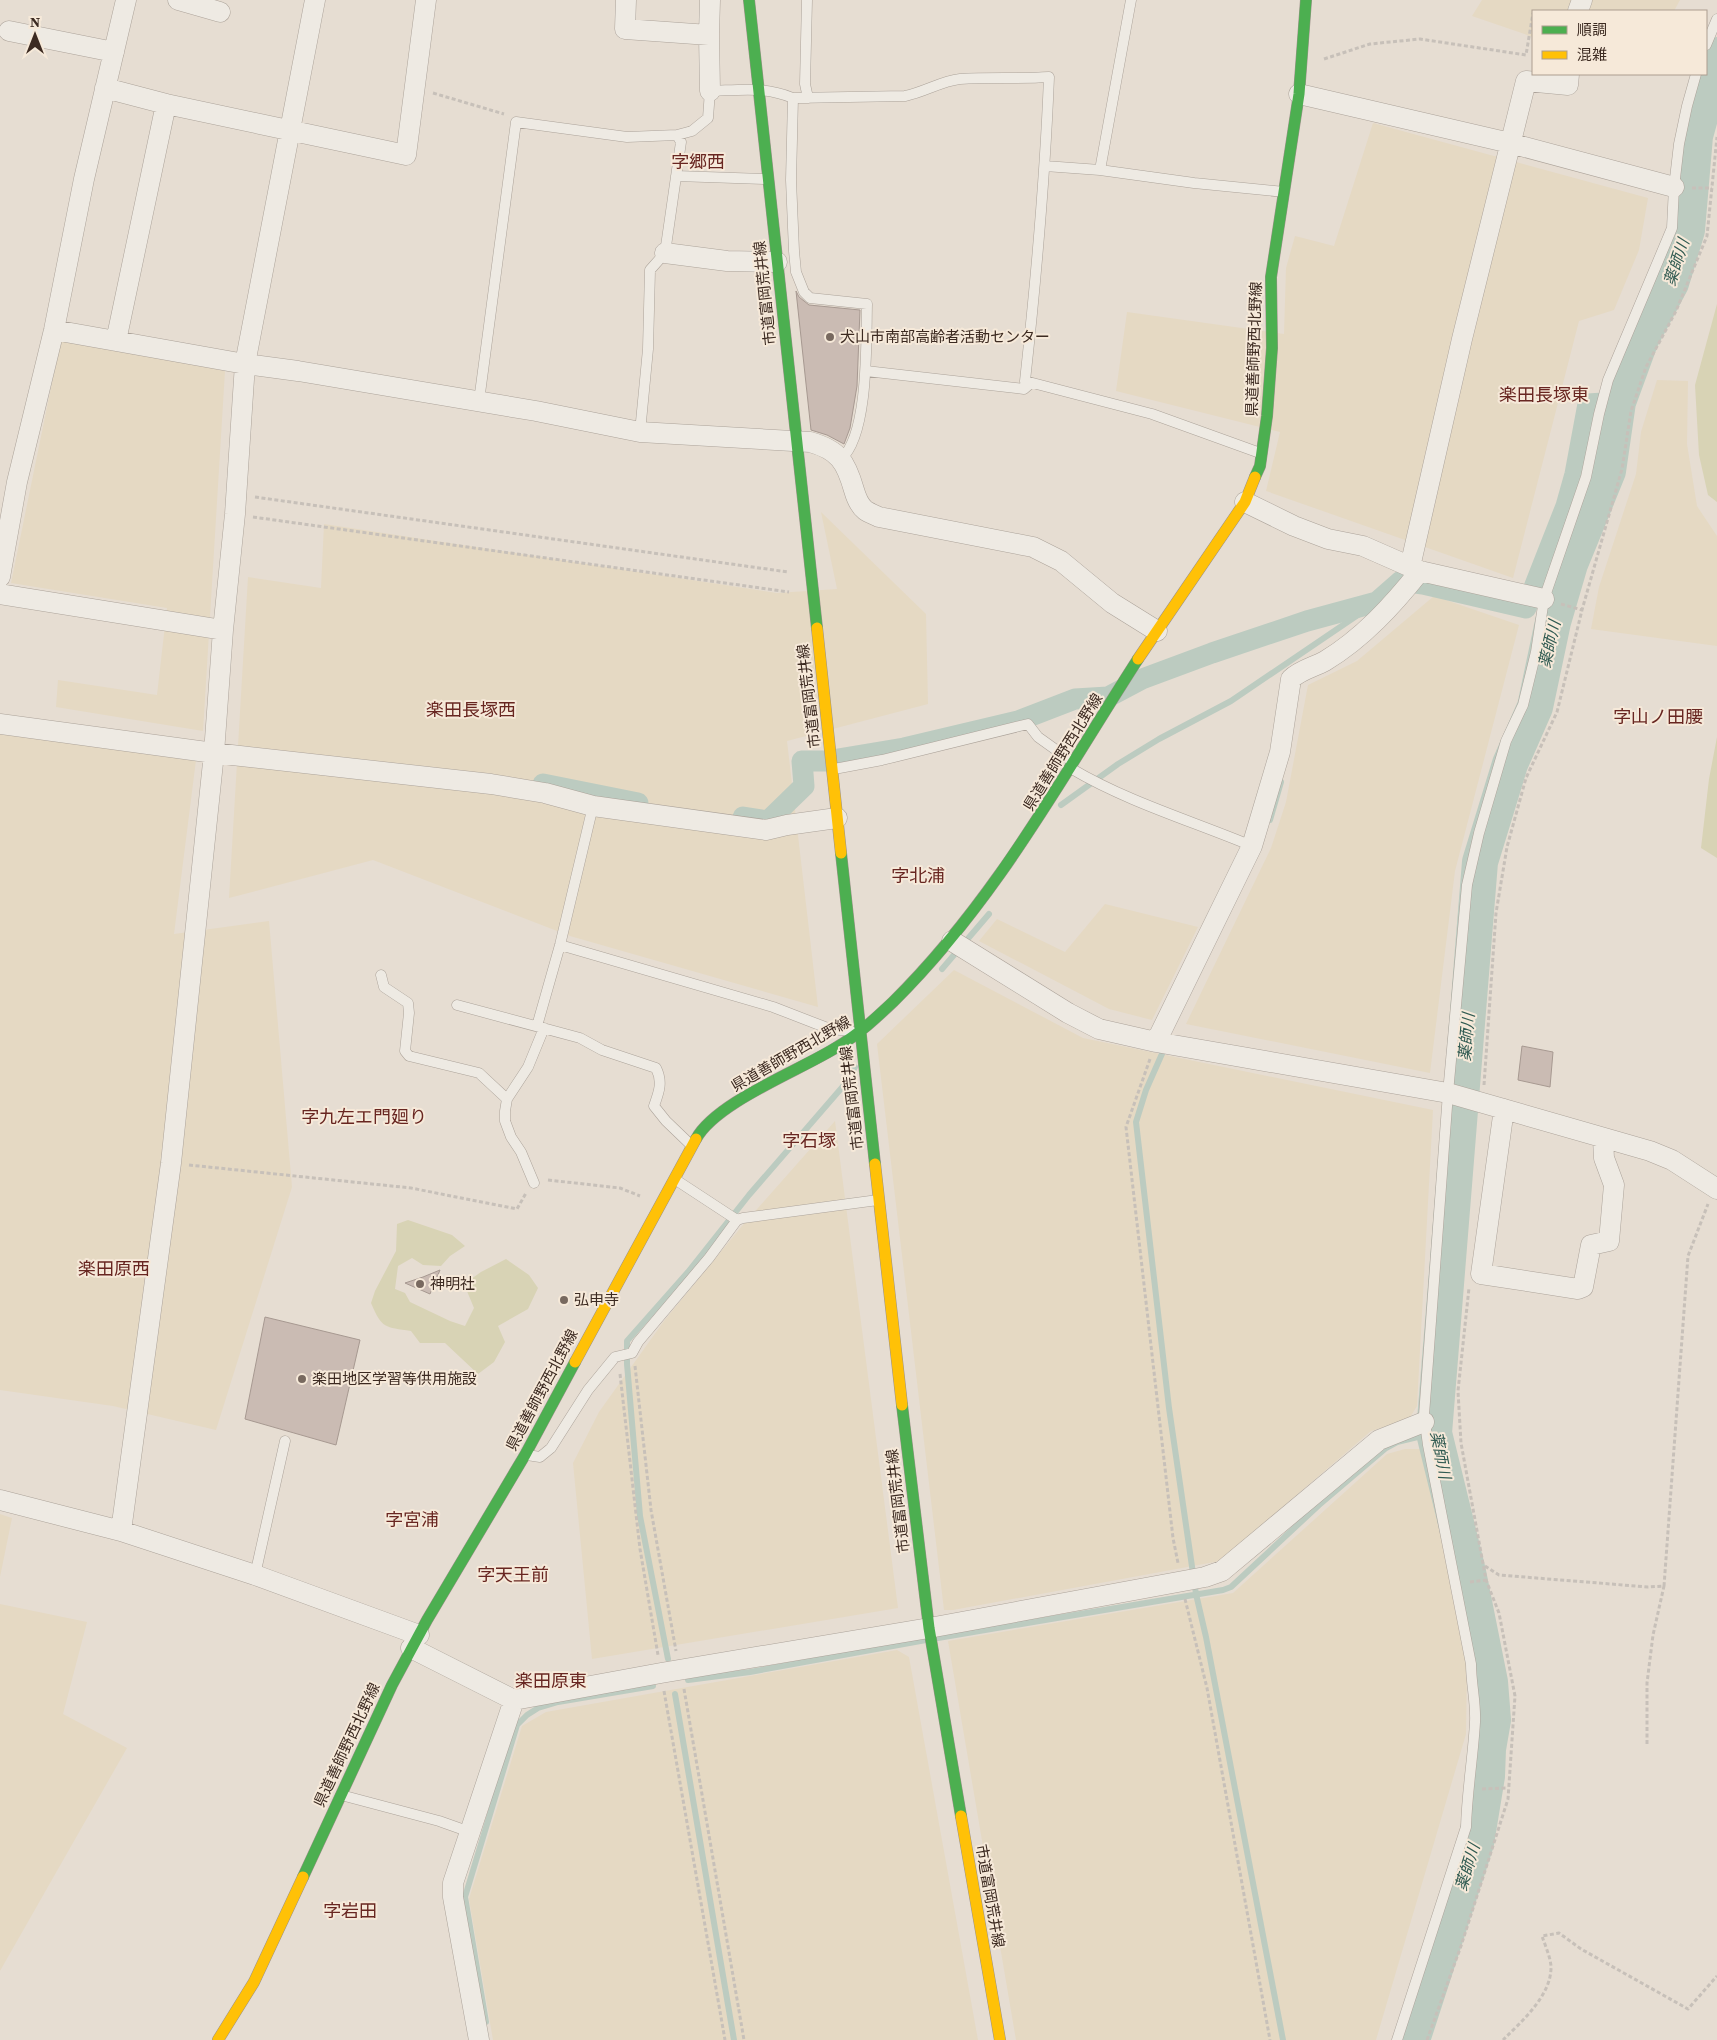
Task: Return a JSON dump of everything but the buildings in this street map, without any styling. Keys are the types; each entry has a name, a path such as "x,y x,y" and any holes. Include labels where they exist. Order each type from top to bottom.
{"street":[{"path":"0,577 17,482 54,330 84,180 126,0"},
{"path":"178,0 220,12"},
{"path":"121,1531 171,1163 214,743 222,630 236,505 245,364 315,0"},
{"path":"105,88 166,104 406,155 426,0"},
{"path":"626,0 625,29 709,35"},
{"path":"710,0 710,91"},
{"name":"市道富岡荒井線","path":"749,0 878,1200 929,1628 1000,2040"},
{"name":"県道善師野西北野線","path":"225,2037 254,1982 415,1642 524,1455 691,1145 710,1122 734,1104 860,1033 952,941 1026,839 1158,631 1245,502 1260,466 1267,416 1272,348 1271,277 1299,94 1306,0"},
{"path":"10,31 114,52"},
{"path":"1156,1042 1252,846 1280,752 1291,679 1295,674 1325,661 1378,620 1413,574 1462,339 1526,81 1568,86 1569,75"},
{"path":"1299,94 1510,143 1674,187"},
{"path":"116,341 166,104"},
{"path":"665,253 727,262 777,262"},
{"path":"54,330 245,364 479,401 640,432 810,442 834,452 841,459 848,468 858,500 865,510 879,517 1033,547 1061,561 1112,603 1158,631"},
{"path":"1245,502 1294,526 1328,539 1364,546 1413,574 1544,599"},
{"path":"0,594 222,630"},
{"path":"0,724 214,743 491,784 545,793 593,806 766,830 838,818"},
{"path":"952,941 1068,1013 1099,1029 1156,1042 1448,1093 1661,1155 1715,1188"},
{"path":"1504,1109 1481,1274 1578,1289 1583,1287 1591,1245 1609,1241 1614,1185 1604,1158 1603,1139"},
{"path":"0,1500 121,1531 256,1575 415,1642 514,1700 929,1628 1183,1591 1204,1577 1222,1571 1379,1440 1424,1422"},
{"path":"479,2040 453,1897 453,1884 514,1700"}],"lane":[{"path":"807,0 805,84 808,98"},
{"path":"1100,170 1131,0"},
{"path":"1707,42 1717,19"},
{"path":"1397,2040 1466,1827 1467,1790 1472,1759 1475,1701 1471,1683 1471,1664 1424,1422 1448,1093 1467,886 1479,833 1506,741 1524,706 1536,652 1544,599 1586,477 1598,414 1608,380 1672,228 1674,187 1683,125 1696,75"},
{"path":"479,401 516,122 627,137 677,135 692,131 708,118 710,91 758,89 776,92 793,98 906,96 921,93 930,87 959,80 1049,77 1038,265 1025,381 1152,414 1261,454"},
{"path":"793,98 791,180 796,272 804,292 810,298 867,304 866,371 856,435 849,452 841,459"},
{"path":"640,432 648,349 650,270 665,253 681,142 677,135"},
{"path":"1045,166 1100,170 1194,183 1285,192"},
{"path":"676,176 768,180"},
{"path":"866,371 1024,389 1031,383"},
{"path":"832,768 900,756 1028,724 1038,737 1086,777 1158,809 1252,846"},
{"path":"534,1183 505,1121 507,1099 528,1068 540,1027 593,806"},
{"path":"560,945 773,1007 830,1029 860,1033"},
{"path":"381,976 384,987 408,1003 409,1013 405,1051 409,1056 479,1073 507,1099"},
{"path":"457,1005 580,1038 602,1050 656,1068 660,1076 661,1087 654,1106 666,1121 691,1145"},
{"path":"673,1178 737,1220"},
{"path":"524,1455 540,1457 551,1448 588,1390 615,1357 632,1353 638,1342 709,1258 737,1220 878,1200"},
{"path":"256,1575 285,1441"},
{"path":"341,1795 439,1821 470,1832"}],"path":[{"path":"1301,64 1311,64 1370,44 1420,39 1526,55 1532,19"},
{"path":"415,88 512,116 516,122"},
{"path":"1480,1103 1496,913 1507,847 1526,778 1557,712 1582,610 1622,469 1632,411 1646,367 1676,311 1707,236 1717,137"},
{"path":"236,505 810,575"},
{"path":"236,505 812,595"},
{"path":"1156,1042 1126,1127 1173,1538 1183,1591 1207,1688 1270,2040"},
{"path":"171,1163 410,1188 517,1209 534,1183 547,1179 620,1188 659,1205"},
{"path":"1647,1744 1647,1683 1653,1635 1664,1586 1688,1256 1715,1188"},
{"path":"1427,2040 1461,1946 1508,1799 1507,1788 1514,1724 1515,1696 1499,1613 1486,1580 1461,1443 1458,1391 1462,1348"},
{"path":"632,1353 671,1672 725,2040"},
{"path":"618,1357 639,1540 671,1672 744,2040"},
{"path":"1484,1565 1499,1575 1664,1586"},
{"path":"1467,1790 1507,1788"},
{"path":"1503,2040 1524,2019 1549,1982 1551,1965 1542,1936 1559,1933 1581,1949 1688,2009 1717,1976"}],"shaded area":[{"path":"1482,0 1680,0 1675,10 1532,10 1532,37 1472,16"},
{"path":"1373,123 1648,198 1639,250 1614,310 1579,321 1513,578 1266,491 1280,432 1116,391 1127,312 1284,334 1286,268 1295,236 1334,246"},
{"path":"1717,304 1717,502 1708,495 1699,455 1695,385"},
{"path":"62,334 225,371 203,731 56,707 58,680 157,695 167,608 11,583"},
{"path":"1657,380 1688,381 1687,444 1697,506 1717,536 1717,646 1591,629 1599,587 1636,474 1641,432"},
{"path":"821,512 926,614 928,704 787,741 818,1007 570,936 373,860 229,898 248,577 321,588 324,524 777,593 837,589"},
{"path":"1434,596 1519,625 1455,871 1430,1073 1186,1024 1271,848 1286,802 1308,685 1357,661"},
{"path":"0,733 196,760 174,934 269,921 292,1187 216,1430 113,1406 0,1390"},
{"path":"1717,737 1717,858 1701,848 1709,779"},
{"path":"1105,904 1198,927 1152,1020 1109,1009 979,941 997,919 1065,952"},
{"path":"954,970 1083,1038 1433,1110 1417,1406 1409,1419 1371,1431 1220,1561 953,1610 944,1610 877,1044"},
{"path":"835,1121 898,1608 592,1659 573,1463 599,1412 664,1321 742,1226"},
{"path":"408,1220 452,1235 465,1246 450,1256 441,1266 423,1265 412,1258 398,1266 395,1289 405,1293 410,1302 465,1326 474,1308 464,1284 481,1272 506,1259 529,1275 538,1288 528,1309 498,1326 505,1342 494,1362 478,1374 445,1343 420,1343 411,1331 395,1329 385,1325 375,1312 371,1303 375,1291 396,1251 397,1224"},
{"path":"1405,1449 1424,1449 1467,1667 1466,1734 1376,2040 1016,2040 948,1641 1233,1593 1387,1454"},
{"path":"0,1514 12,1518 0,1577"},
{"path":"0,1604 87,1622 63,1714 127,1748 0,1971"},
{"path":"897,1650 909,1657 978,2040 493,2040 469,1899 522,1726 546,1712"}],"waterway":[{"name":"薬師川","path":"1412,2040 1476,1843 1487,1776 1488,1749 1493,1720 1490,1682 1468,1572 1434,1433 1480,862 1510,764 1535,707 1553,622 1570,564 1608,471 1618,402 1641,339 1671,283 1687,230 1695,136 1717,55"},
{"path":"743,817 768,821 804,786 802,761 826,761 904,748 1018,721 1075,699 1108,697 1142,679 1212,653 1307,621 1377,602 1401,581 1423,584 1526,608 1566,506 1575,474 1588,404 1618,402"},
{"path":"1061,805 1118,764 1159,739 1231,701 1377,602"},
{"path":"1270,820 1281,782"},
{"path":"543,784 638,803"},
{"path":"942,969 989,914"},
{"path":"1165,1047 1146,1090 1136,1122 1169,1408 1196,1594 1206,1637 1283,2040"},
{"path":"668,1659 640,1516 627,1364 627,1341 688,1272 749,1195 845,1084 855,1067"},
{"path":"938,1638 1223,1590 1231,1587 1319,1505 1386,1448 1397,1442 1434,1433"},
{"path":"688,1680 750,1672 926,1640"},
{"path":"486,2022 465,1897 517,1725 538,1708 558,1702 653,1686"},
{"path":"675,1694 734,2040"}],"traffic: fast":[{"path":"749,0 817,628"},
{"path":"1255,477 1260,466 1267,416 1272,348 1271,277 1299,94 1306,0"},
{"path":"696,1139 706,1125 721,1112 760,1088 821,1056 859,1032 893,1002 930,963 964,922 1025,838 1138,659"},
{"path":"841,853 875,1164"},
{"path":"303,1877 392,1685 427,1620 525,1455 575,1362"},
{"path":"902,1405 929,1628 961,1816"}],"traffic: slow":[{"path":"1138,659 1245,502 1255,477"},
{"path":"817,628 841,853"},
{"path":"575,1362 696,1139"},
{"path":"875,1164 902,1405"},
{"path":"961,1816 1000,2040"},
{"path":"218,2040 254,1982 303,1877"}],"place":[{"name":"犬山市南部高齢者活動センター","path":"830,337"},
{"name":"神明社","path":"420,1284"},
{"name":"弘申寺","path":"564,1300"},
{"name":"楽田地区学習等供用施設","path":"302,1379"}],"district":[{"name":"字郷西","path":"698,162"},
{"name":"楽田長塚東","path":"1544,395"},
{"name":"楽田長塚西","path":"471,710"},
{"name":"字山ノ田腰","path":"1658,717"},
{"name":"字北浦","path":"918,876"},
{"name":"字九左エ門廻り","path":"364,1117"},
{"name":"字石塚","path":"809,1141"},
{"name":"楽田原西","path":"114,1269"},
{"name":"字宮浦","path":"412,1520"},
{"name":"字天王前","path":"513,1575"},
{"name":"楽田原東","path":"551,1681"},
{"name":"字岩田","path":"350,1911"}]}
